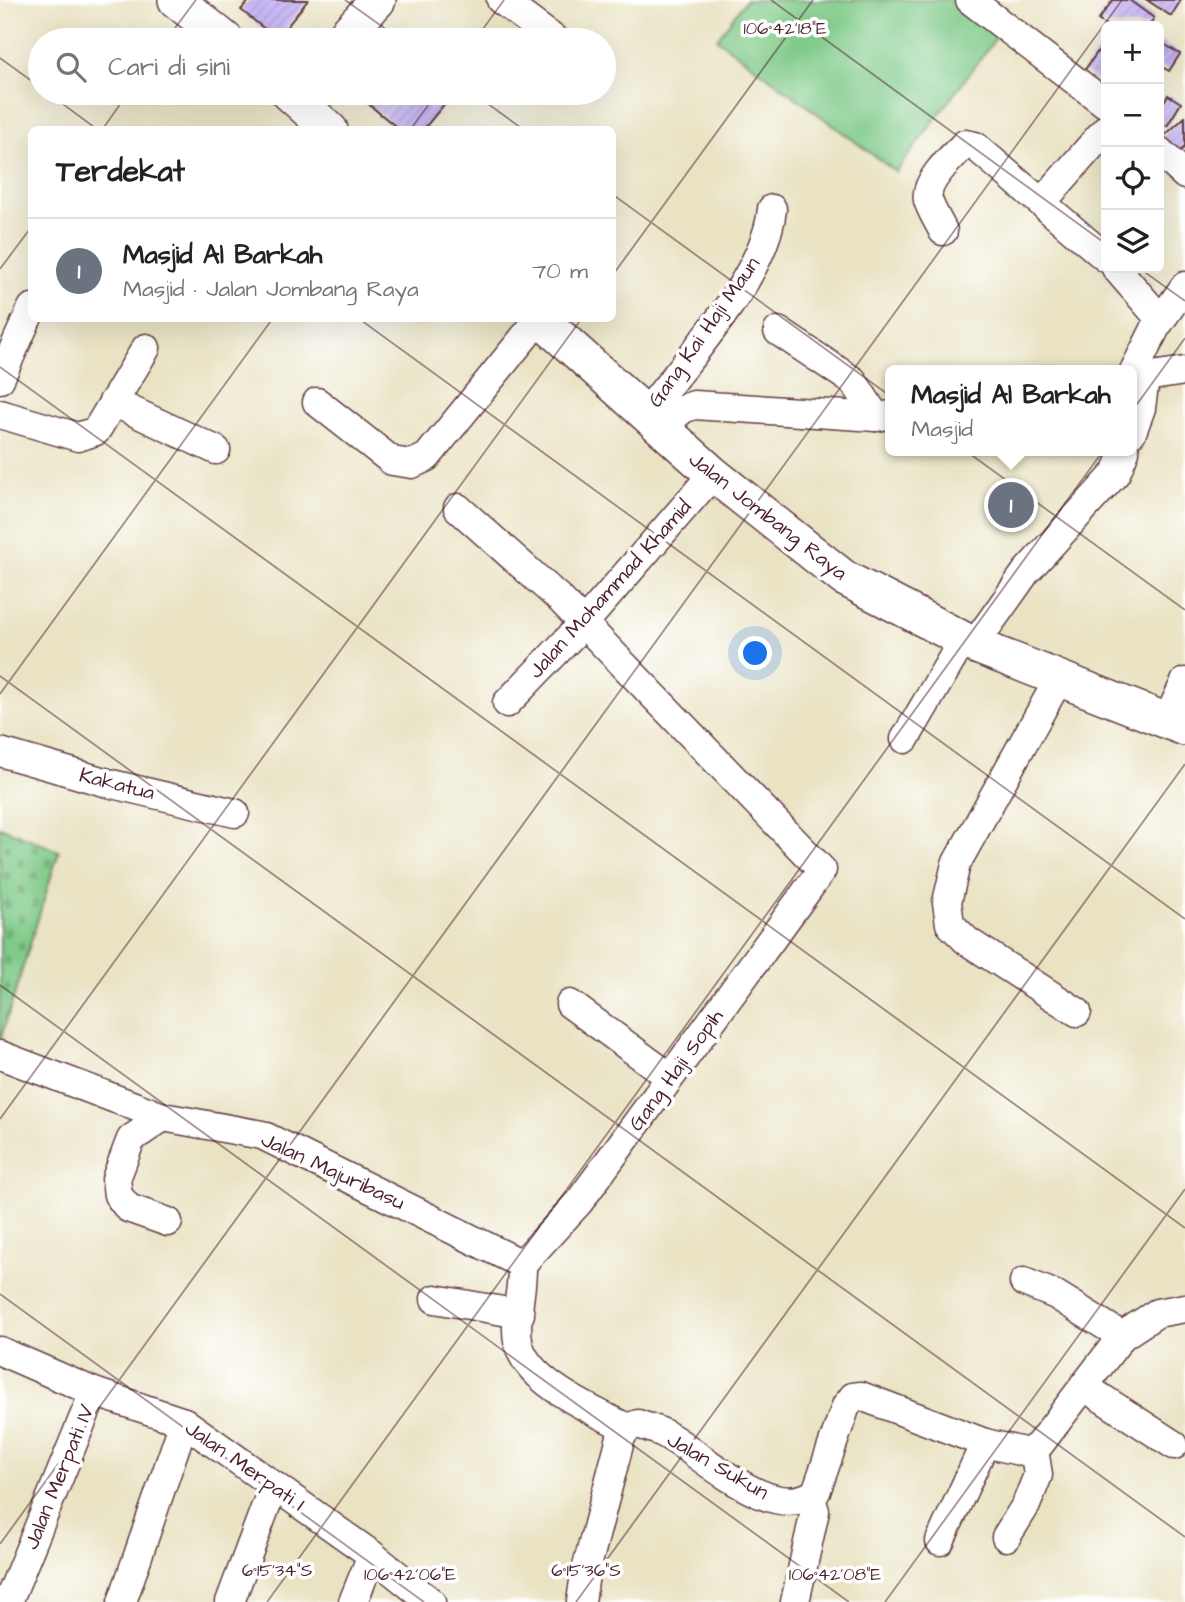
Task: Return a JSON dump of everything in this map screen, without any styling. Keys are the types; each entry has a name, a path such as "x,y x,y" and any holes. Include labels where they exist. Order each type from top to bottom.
{"main road":[{"path":"176,0 211,28"},
{"path":"352,28 378,0"},
{"path":"304,105 326,126"},
{"name":"Jalan Jombang Raya","path":"542,322 713,474 844,578 969,643 1176,725"}],"street":[{"path":"501,0 539,28"},
{"path":"970,0 1101,100"},
{"path":"1043,201 1101,135"},
{"path":"943,231 927,198 929,189 950,158 965,144 975,146 1043,201 1101,253"},
{"path":"1164,156 1185,175"},
{"name":"Gang Kai Haji Maun","path":"653,422 705,336 759,258 767,237 772,209"},
{"path":"1120,273 1161,320"},
{"path":"1137,375 1161,320 1185,286"},
{"path":"0,379 28,317"},
{"path":"317,402 393,461 412,464 427,457 537,322"},
{"path":"778,331 853,381 883,416"},
{"path":"0,414 78,437 96,430 146,348"},
{"path":"1137,377 1185,371"},
{"path":"1137,383 1141,408 1137,419"},
{"path":"113,402 216,450"},
{"path":"653,422 694,405 883,416"},
{"path":"905,739 969,643 1026,572 1116,473 1123,456"},
{"name":"Jalan Mohammad Khamid","path":"507,703 584,623 713,474"},
{"path":"458,508 584,623"},
{"name":"Gang Haji Sopih","path":"522,1264 579,1202 822,870 584,623"},
{"path":"1060,677 956,863 947,902 950,924 967,941 1077,1012"},
{"path":"1176,725 1185,682"},
{"name":"Kakatua","path":"0,752 108,783 236,813"},
{"path":"570,1004 670,1077"},
{"name":"Jalan Majuribasu","path":"0,1055 163,1117 262,1135 522,1264"},
{"path":"163,1117 131,1139 116,1179 118,1195 128,1208 168,1222"},
{"name":"Jalan Sukun","path":"522,1264 518,1341 530,1365 562,1393 627,1429 638,1423 664,1434 717,1471 772,1500 810,1497"},
{"path":"1024,1282 1056,1295 1122,1336"},
{"path":"435,1299 520,1314"},
{"path":"796,1602 815,1511 810,1497 820,1485 846,1406 853,1397 861,1396 874,1400 985,1443 1017,1452 1034,1449 1122,1336 1157,1313 1185,1308"},
{"name":"Jalan Merpati I","path":"0,1351 94,1392 184,1422 272,1487 372,1555 431,1602"},
{"path":"1083,1386 1174,1445"},
{"name":"Jalan Merpati IV","path":"8,1602 94,1392"},
{"path":"122,1602 184,1422"},
{"path":"582,1602 585,1574 621,1437 627,1429"},
{"path":"940,1541 985,1443"},
{"path":"1006,1537 1014,1527 1038,1475 1034,1449"},
{"path":"230,1602 272,1487"},
{"path":"353,1602 372,1555"}],"green space":[{"path":"746,0 958,0 1001,31 896,172 717,39"},
{"path":"0,827 59,851 0,1041"}],"building":[{"path":"250,0 308,0 286,28 263,28 241,10"},
{"path":"1113,0 1129,0 1154,18 1152,21 1098,20"},
{"path":"1147,0 1181,0 1171,16"},
{"path":"1164,44 1180,54 1169,71 1164,68"},
{"path":"1101,47 1101,84 1084,71"},
{"path":"1168,95 1181,103 1167,126 1164,124 1164,102"},
{"path":"370,105 444,105 426,126 395,126"},
{"path":"1185,117 1185,147 1178,153 1164,136"}],"place":[{"name":"Masjid Al Barkah","path":"1011,505"}]}
